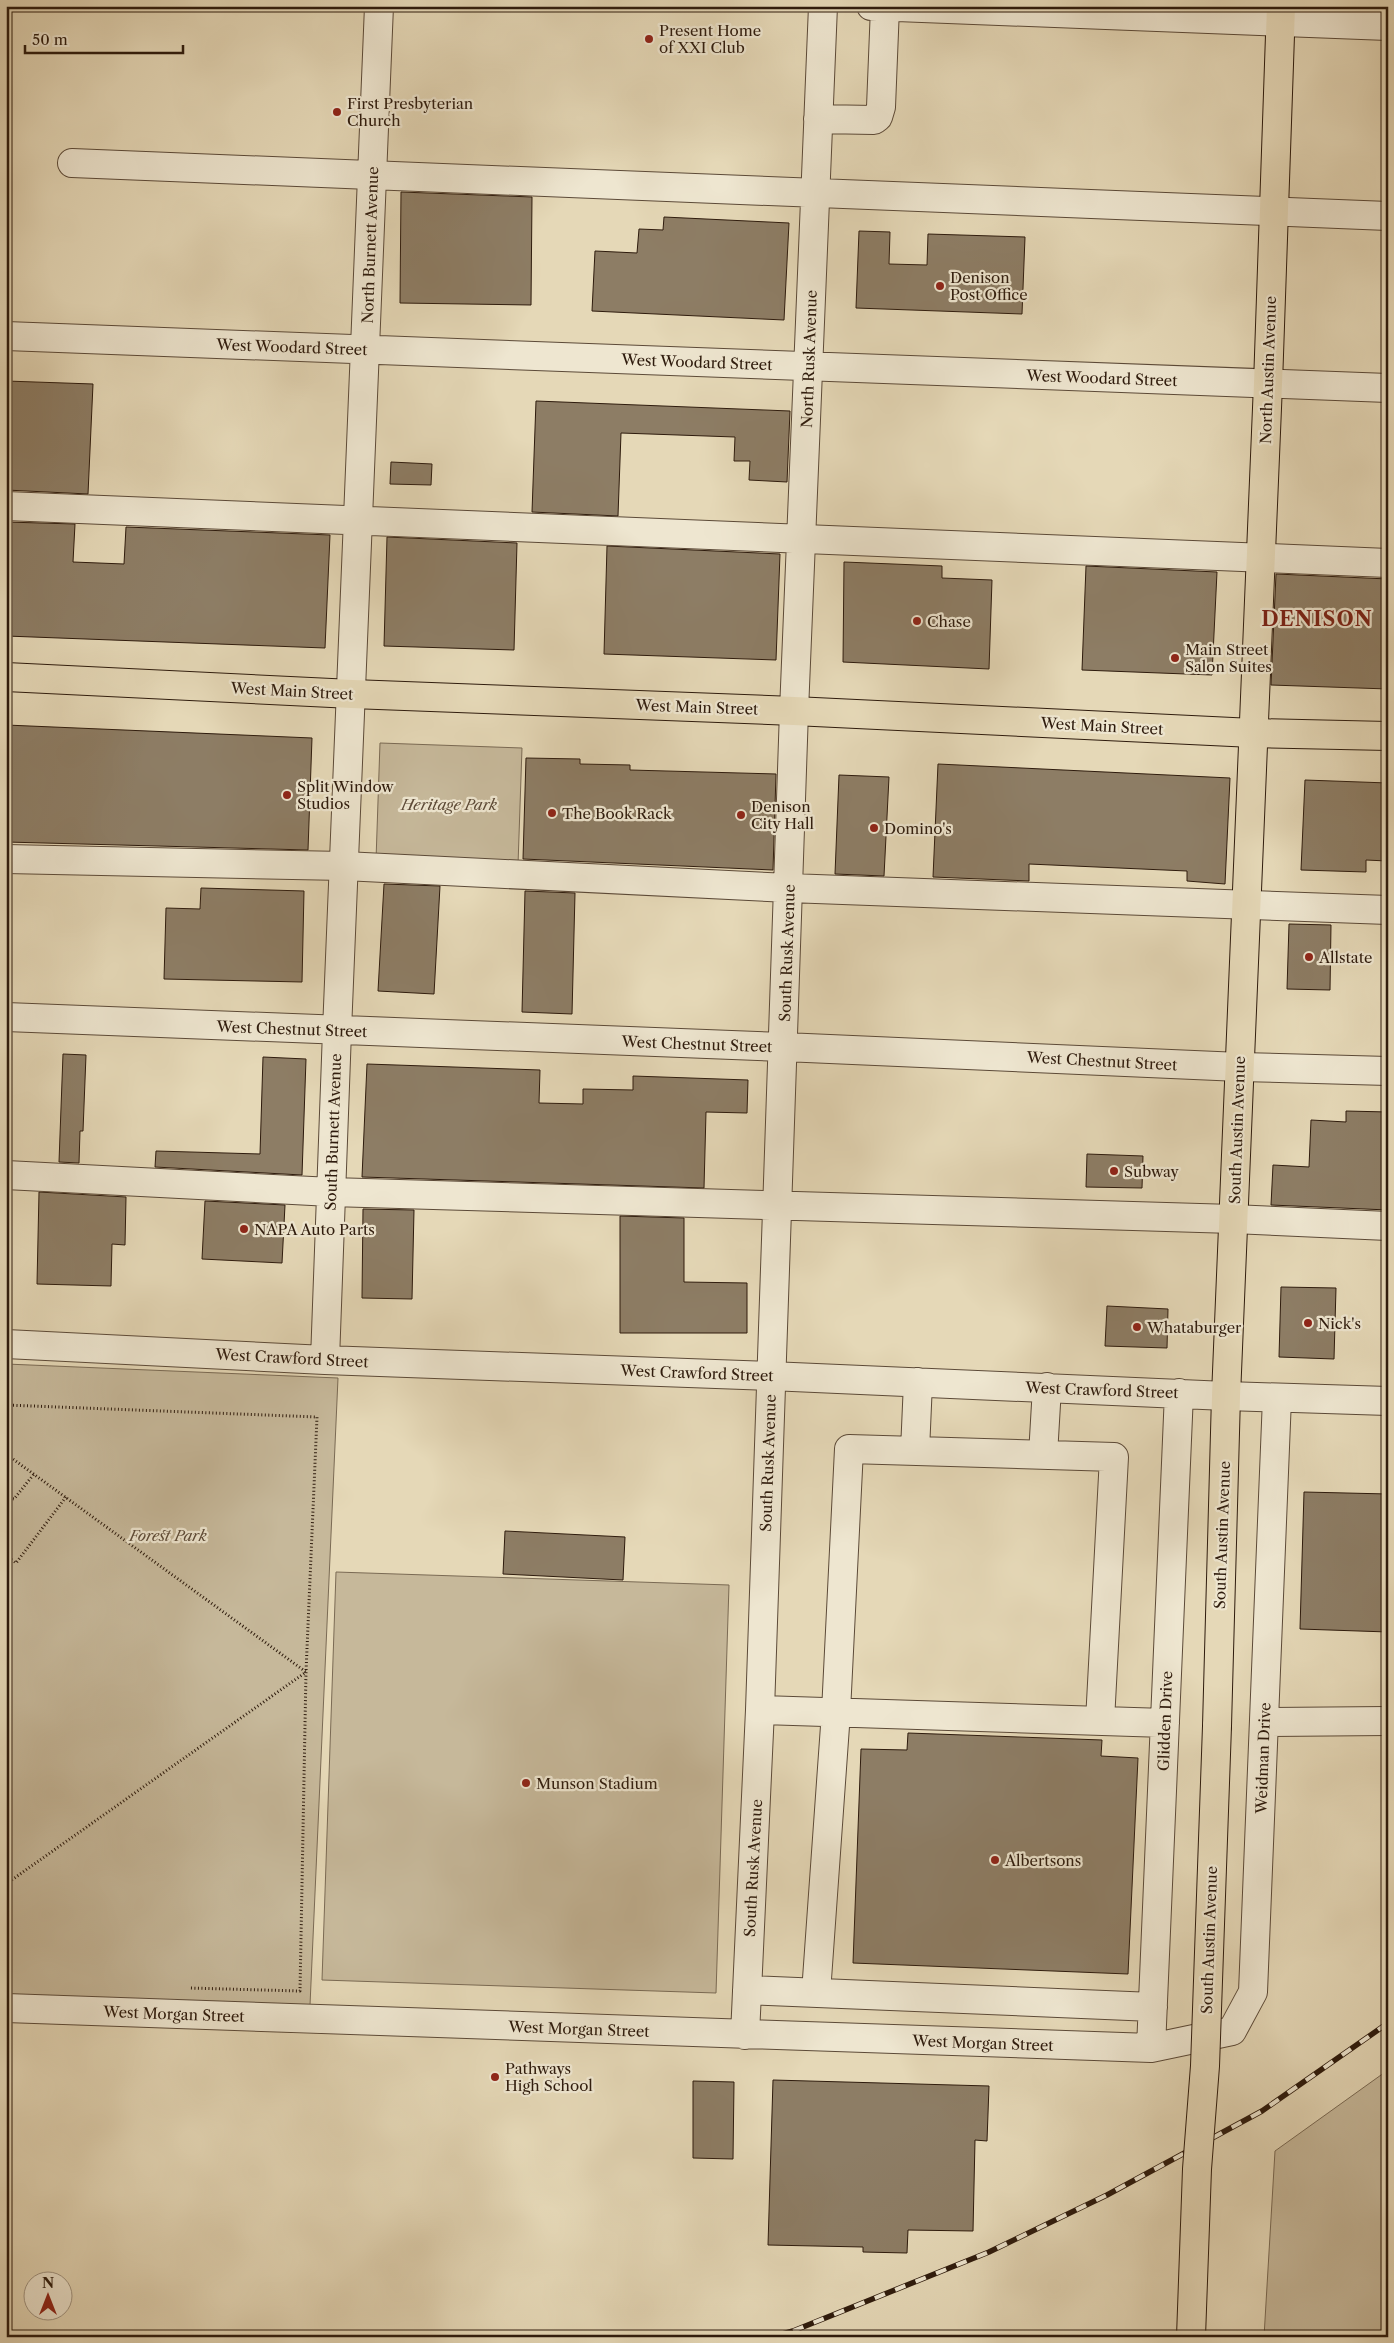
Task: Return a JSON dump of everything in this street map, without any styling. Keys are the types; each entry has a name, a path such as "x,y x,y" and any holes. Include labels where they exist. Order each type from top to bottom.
{"main road":[{"name":"North Austin Avenue","path":"1253,733 1268,384 1280,14"},
{"name":"West Main Street","path":"6,677 1253,733 1388,736"},
{"name":"South Austin Avenue","path":"1191,2337 1197,2168 1205,2066 1226,1396 1253,733"}],"street":[{"name":"North Burnett Avenue","path":"352,694 380,6"},
{"name":"North Rusk Avenue","path":"794,711 823,6"},
{"path":"871,6 1280,14 1388,26"},
{"path":"818,119 874,120 878,117 881,107 886,7"},
{"path":"72,163 1388,216"},
{"name":"West Woodard Street","path":"6,336 1388,388"},
{"path":"6,506 1388,563"},
{"name":"South Burnett Avenue","path":"325,1360 336,1031 352,694"},
{"name":"South Rusk Avenue","path":"745,2035 760,1710 794,711"},
{"path":"6,859 344,866 789,888 1388,910"},
{"name":"West Chestnut Street","path":"6,1017 784,1047 1240,1067 1388,1071"},
{"path":"6,1175 331,1192 1234,1219 1388,1226"},
{"name":"West Crawford Street","path":"6,1344 325,1360 1388,1401"},
{"path":"915,1451 918,1382"},
{"path":"1043,1455 1047,1388"},
{"name":"Glidden Drive","path":"1151,2048 1179,1393"},
{"name":"Weidman Drive","path":"1151,2048 1232,2031 1253,1992 1277,1398"},
{"path":"816,1993 836,1712 849,1449 1114,1457 1100,1721"},
{"path":"760,1710 1165,1723"},
{"path":"1264,1722 1388,1721"},
{"path":"747,1990 1153,2007"},
{"name":"West Morgan Street","path":"6,2008 1151,2048"}],"path":[{"path":"6,1405 317,1417 306,1672 300,1991 182,1988"},
{"path":"6,1454 306,1672"},
{"path":"6,1497 14,1499 34,1474"},
{"path":"6,1556 16,1563 66,1497"},
{"path":"6,1884 306,1672"}],"green space":[{"name":"Heritage Park","path":"380,743 522,748 518,865 376,860"},
{"name":"Forest Park","path":"6,1364 338,1378 310,2005 6,1995"},
{"name":"Munson Stadium","path":"336,1572 729,1585 716,1993 322,1980"},
{"path":"1388,2070 1388,2337 1264,2337 1275,2151"}],"building":[{"path":"401,192 532,197 531,305 400,303"},
{"path":"664,217 789,223 784,320 592,311 595,251 637,253 639,229 663,230"},
{"name":"Denison Post Office","path":"859,231 890,232 889,264 927,265 928,234 1025,237 1022,314 856,308"},
{"path":"6,381 93,384 88,494 6,490"},
{"path":"536,401 790,411 787,482 749,480 750,461 734,461 735,437 621,433 618,516 532,512"},
{"path":"391,462 432,464 431,485 390,484"},
{"path":"6,522 75,524 73,562 124,564 126,527 330,535 325,648 6,636"},
{"path":"387,537 517,543 514,650 384,646"},
{"path":"607,546 780,554 776,660 604,654"},
{"name":"Chase","path":"844,562 942,566 942,578 992,580 989,669 843,662"},
{"path":"1086,566 1217,572 1212,675 1082,670"},
{"path":"1276,574 1388,579 1388,689 1271,685"},
{"path":"6,725 312,738 308,850 6,842"},
{"path":"526,758 580,759 580,764 630,765 630,770 776,774 773,870 523,859"},
{"path":"938,764 1230,778 1225,884 1187,881 1187,871 1029,864 1029,881 933,877"},
{"path":"839,775 889,777 884,876 835,874"},
{"path":"1305,780 1388,783 1387,861 1366,860 1366,872 1301,870"},
{"path":"384,884 440,886 434,994 378,991"},
{"path":"201,888 304,891 302,982 164,979 166,908 200,909"},
{"path":"525,891 575,893 572,1014 522,1012"},
{"name":"Allstate","path":"1289,924 1331,925 1330,990 1287,989"},
{"path":"63,1054 86,1055 83,1131 80,1131 79,1163 59,1162"},
{"path":"263,1057 306,1059 302,1175 155,1167 156,1151 260,1154"},
{"path":"367,1064 540,1070 539,1103 583,1104 583,1089 633,1090 633,1076 748,1080 747,1113 706,1112 704,1188 362,1177"},
{"path":"1346,1111 1388,1112 1388,1210 1271,1205 1273,1165 1309,1167 1311,1120 1346,1122"},
{"name":"Subway","path":"1087,1154 1143,1156 1142,1188 1086,1187"},
{"path":"39,1192 126,1197 125,1245 112,1244 111,1286 37,1284"},
{"name":"NAPA Auto Parts","path":"205,1201 285,1205 282,1263 202,1259"},
{"path":"363,1209 414,1210 412,1299 362,1298"},
{"path":"620,1216 684,1218 684,1282 747,1283 747,1333 620,1333"},
{"name":"Nick's","path":"1281,1287 1336,1288 1334,1359 1279,1357"},
{"name":"Whataburger","path":"1107,1306 1168,1309 1167,1348 1105,1346"},
{"path":"1304,1492 1388,1494 1388,1632 1300,1629"},
{"path":"505,1531 625,1537 623,1580 503,1574"},
{"name":"Albertsons","path":"908,1733 1102,1740 1101,1756 1138,1758 1128,1974 853,1963 861,1749 907,1750"},
{"path":"773,2080 989,2086 987,2141 975,2140 973,2231 908,2230 907,2253 863,2252 863,2247 768,2245"},
{"path":"693,2081 734,2082 733,2159 693,2158"}],"railway":[{"path":"772,2337 793,2331 989,2252 1107,2195 1262,2111 1388,2023"}],"place":[{"name":"Present Home of XXI Club","path":"649,39"},
{"name":"First Presbyterian Church","path":"337,112"},
{"name":"Denison Post Office","path":"940,286"},
{"name":"Chase","path":"917,621"},
{"name":"Main Street Salon Suites","path":"1175,658"},
{"name":"Split Window Studios","path":"287,795"},
{"name":"The Book Rack","path":"552,813"},
{"name":"Denison City Hall","path":"741,815"},
{"name":"Domino's","path":"874,828"},
{"name":"Allstate","path":"1309,957"},
{"name":"Subway","path":"1114,1171"},
{"name":"NAPA Auto Parts","path":"244,1229"},
{"name":"Nick's","path":"1308,1323"},
{"name":"Whataburger","path":"1137,1327"},
{"name":"Munson Stadium","path":"526,1783"},
{"name":"Albertsons","path":"995,1860"},
{"name":"Pathways High School","path":"495,2077"}],"district":[{"name":"DENISON","path":"1317,619"}]}
